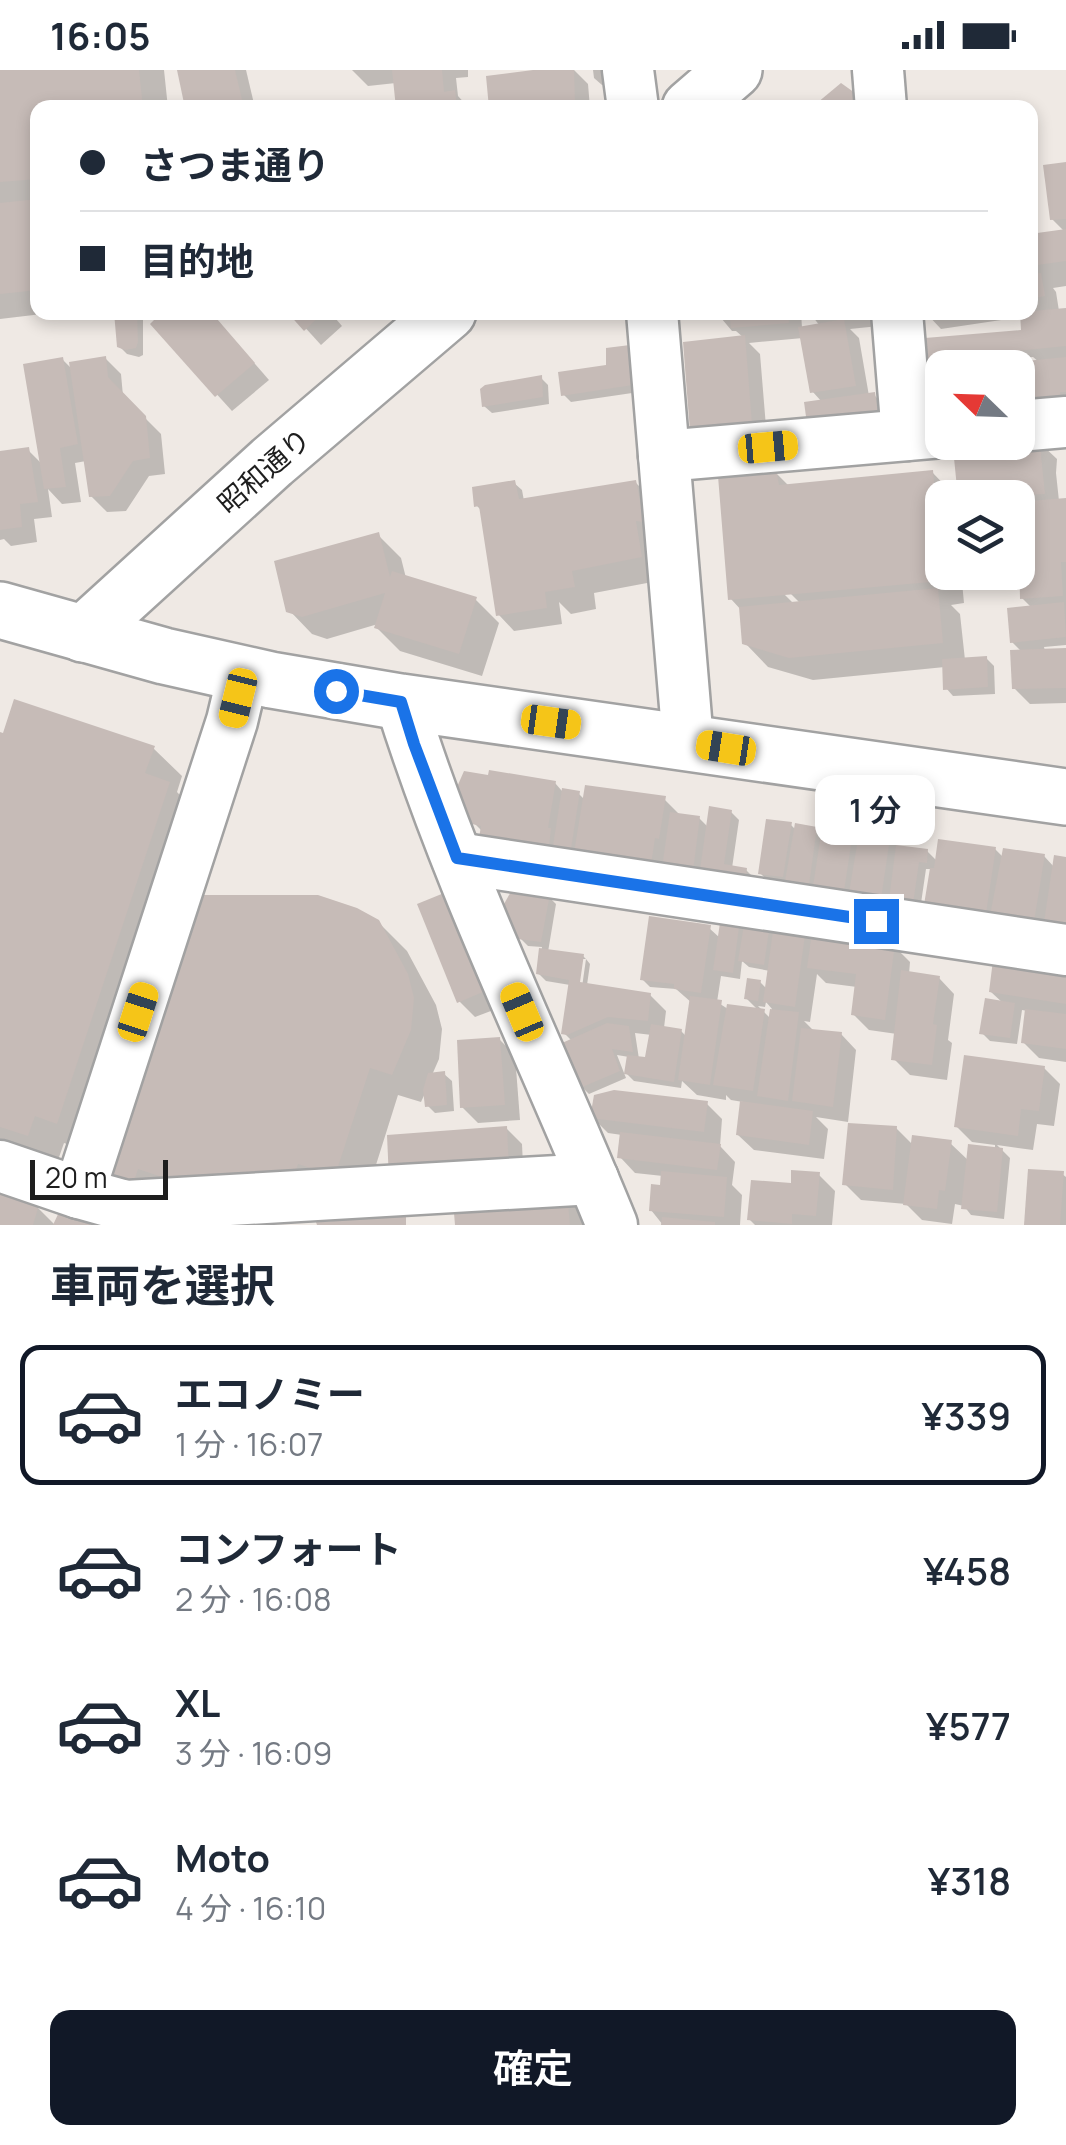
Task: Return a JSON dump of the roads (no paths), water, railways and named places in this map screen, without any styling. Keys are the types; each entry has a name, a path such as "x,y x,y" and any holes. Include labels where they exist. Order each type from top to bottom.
{"street":[{"path":"628,70 631,100"},
{"path":"699,100 734,70"},
{"path":"878,70 880,100"},
{"name":"昭和通り","path":"83,634 272,462 439,320"},
{"path":"653,320 688,742"},
{"path":"664,456 925,434 899,320"},
{"path":"1035,425 1066,422"},
{"path":"0,610 243,674 401,702 1066,797"},
{"path":"79,1193 232,721 243,674"},
{"path":"401,702 457,858 612,1225"},
{"path":"457,858 1066,950"},
{"path":"0,1166 126,1206 593,1179"}]}
